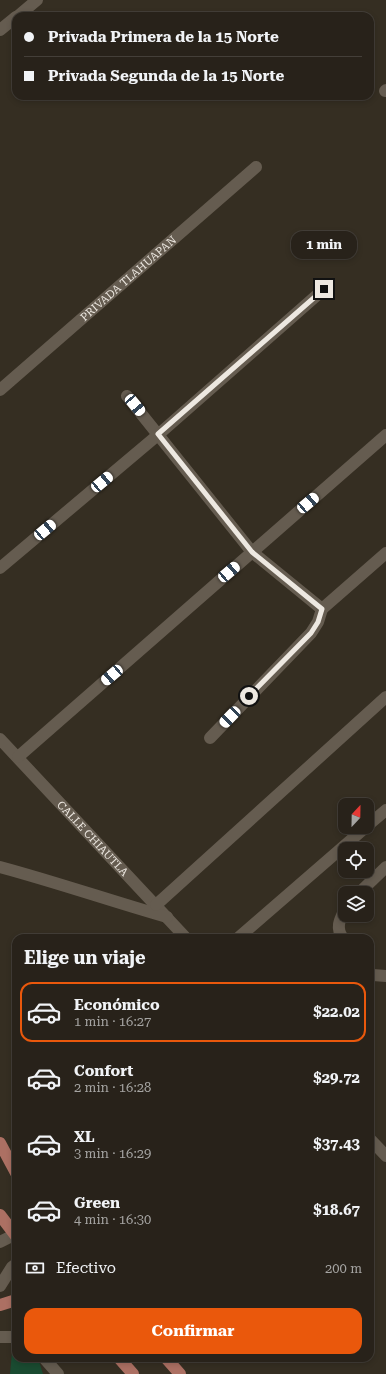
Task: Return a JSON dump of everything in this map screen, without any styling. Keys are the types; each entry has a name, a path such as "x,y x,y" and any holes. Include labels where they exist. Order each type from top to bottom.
{"main road":[{"path":"0,1143 12,1166"},
{"path":"0,1215 12,1231"},
{"path":"0,1305 12,1301"},
{"path":"122,1362 133,1374"},
{"path":"170,1362 180,1374"}],"street":[{"path":"23,12 37,0"},
{"path":"0,30 12,21"},
{"name":"PRIVADA TLAHUAPAN","path":"0,390 256,167"},
{"path":"0,568 158,434 324,289"},
{"path":"127,396 252,552 322,609"},
{"path":"18,757 386,435"},
{"path":"210,738 311,633 318,622 322,609 386,553"},
{"path":"156,905 386,697"},
{"name":"CALLE CHIAUTLA","path":"0,739 182,934"},
{"path":"374,821 386,810"},
{"path":"243,934 359,834"},
{"path":"0,867 57,883 168,918"},
{"path":"366,886 386,867"},
{"path":"339,922 340,934"},
{"path":"374,975 386,976"},
{"path":"374,1142 386,1156"},
{"path":"0,1242 12,1236"},
{"path":"0,1286 12,1267"},
{"path":"0,1337 12,1337"},
{"path":"48,1362 58,1374"}],"green space":[{"path":"12,1352 12,1362 39,1362 43,1374 10,1374"}],"route":[{"path":"249,696 311,633 318,622 322,609 252,552 158,434 324,289"}]}
